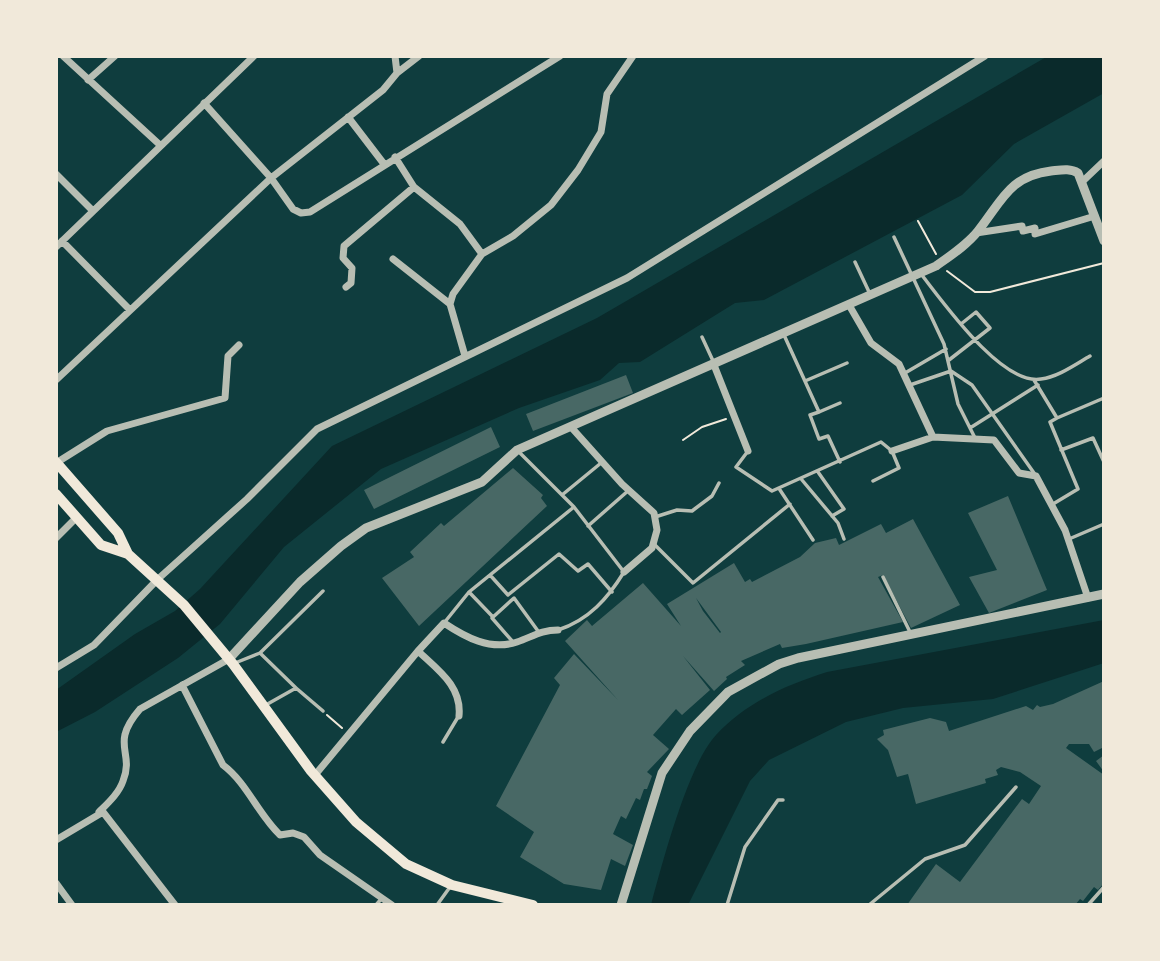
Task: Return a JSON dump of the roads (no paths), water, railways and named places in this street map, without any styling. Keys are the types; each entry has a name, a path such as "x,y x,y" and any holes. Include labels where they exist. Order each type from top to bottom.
{"main road":[{"path":"56,463 118,533 128,554"},
{"path":"56,494 101,545 128,554 162,583 229,659 315,775 356,822 406,864 452,885 526,904"}],"street":[{"path":"63,56 160,145"},
{"path":"88,80 115,56"},
{"path":"130,310 59,244 254,56"},
{"path":"395,56 397,73"},
{"path":"56,380 271,178 383,90 397,73 419,56"},
{"path":"204,103 271,178 293,209 302,213 310,212 560,56"},
{"path":"465,356 450,304 453,294 482,254 513,236 551,205 578,170 601,132 607,94 633,56"},
{"path":"56,668 94,645 162,583 317,429 628,278 985,56"},
{"path":"348,117 384,164"},
{"path":"395,157 414,187 460,224 482,254"},
{"path":"1083,181 1104,161"},
{"path":"56,840 99,812 124,779 124,731 141,709 229,659 300,582 366,528 482,482 517,450 917,276 941,263 976,233 1003,196 1020,179 1040,172 1063,169 1078,173 1104,241"},
{"path":"56,174 92,210"},
{"path":"346,287 351,283 352,268 343,258 344,246 414,187"},
{"path":"976,233 1022,226 1023,231 1035,228 1035,234 1095,216"},
{"path":"393,259 450,304"},
{"path":"849,305 871,343 896,360 933,437"},
{"path":"56,463 107,431 225,398 228,356 239,345"},
{"path":"715,365 748,451"},
{"path":"571,427 601,462 647,504 655,517 657,530 654,544 624,572"},
{"path":"892,451 933,437 994,440 1019,473 1036,476 1053,504 1069,539 1088,598"},
{"path":"56,538 77,517"},
{"path":"621,905 662,773 690,731 713,705 743,683 779,664 1104,594"},
{"path":"315,775 444,623 477,641 514,644 538,631 558,630"},
{"path":"418,651 455,689 460,701 459,716"},
{"path":"182,685 223,765 233,773 268,824 281,835 293,833 304,837 320,855 379,902 392,905"},
{"path":"99,812 106,815 175,905"},
{"path":"56,883 72,905"}],"lane":[{"path":"894,237 917,276 946,349 958,404 975,438"},
{"path":"855,262 870,296"},
{"path":"917,276 975,341 1003,365 1032,379 1038,385 1057,418"},
{"path":"949,360 990,328 976,312 961,324"},
{"path":"785,335 818,411"},
{"path":"702,337 715,365"},
{"path":"904,373 946,349"},
{"path":"1032,379 1042,379 1090,356"},
{"path":"805,381 847,363"},
{"path":"910,385 951,371"},
{"path":"951,371 972,385 1036,476"},
{"path":"970,428 1038,385"},
{"path":"1053,504 1078,489 1050,422 1104,398"},
{"path":"840,403 810,415 819,439 828,436 840,462"},
{"path":"1061,450 1093,438 1104,462"},
{"path":"748,451 736,467 765,489 780,490 881,442 892,451 899,468 873,481"},
{"path":"517,450 574,507 624,572 612,592 577,622 558,630"},
{"path":"562,495 601,462"},
{"path":"818,472 844,509 832,516"},
{"path":"802,480 832,516 844,539"},
{"path":"655,517 677,510 692,511 712,496 719,483"},
{"path":"589,526 629,490"},
{"path":"780,490 813,540"},
{"path":"654,544 693,583 790,504"},
{"path":"444,623 469,592 574,507"},
{"path":"1069,539 1104,524"},
{"path":"493,617 510,597 559,554 578,572 588,564 612,592"},
{"path":"490,575 514,598 538,631"},
{"path":"883,577 911,634"},
{"path":"229,659 260,653 323,591"},
{"path":"469,592 514,644"},
{"path":"260,653 323,711"},
{"path":"264,706 296,688"},
{"path":"443,742 459,716"},
{"path":"342,729 349,734"},
{"path":"869,905 925,859 965,845 1016,787"},
{"path":"727,905 736,885 745,847 769,808 778,800 783,800"},
{"path":"437,905 452,885"},
{"path":"1088,905 1104,887"}],"water":[{"path":"1048,56 1104,56 1104,93 1014,144 962,195 764,300 735,303 640,362 619,363 600,380 519,408 381,469 284,547 220,624 178,658 95,712 56,732 56,690 135,634 175,611 200,589 332,446 597,318"},
{"path":"1104,620 1104,663 993,699 903,708 846,722 769,760 750,781 688,905 651,905 677,816 696,768 716,735 754,704 782,689 827,672"}]}
